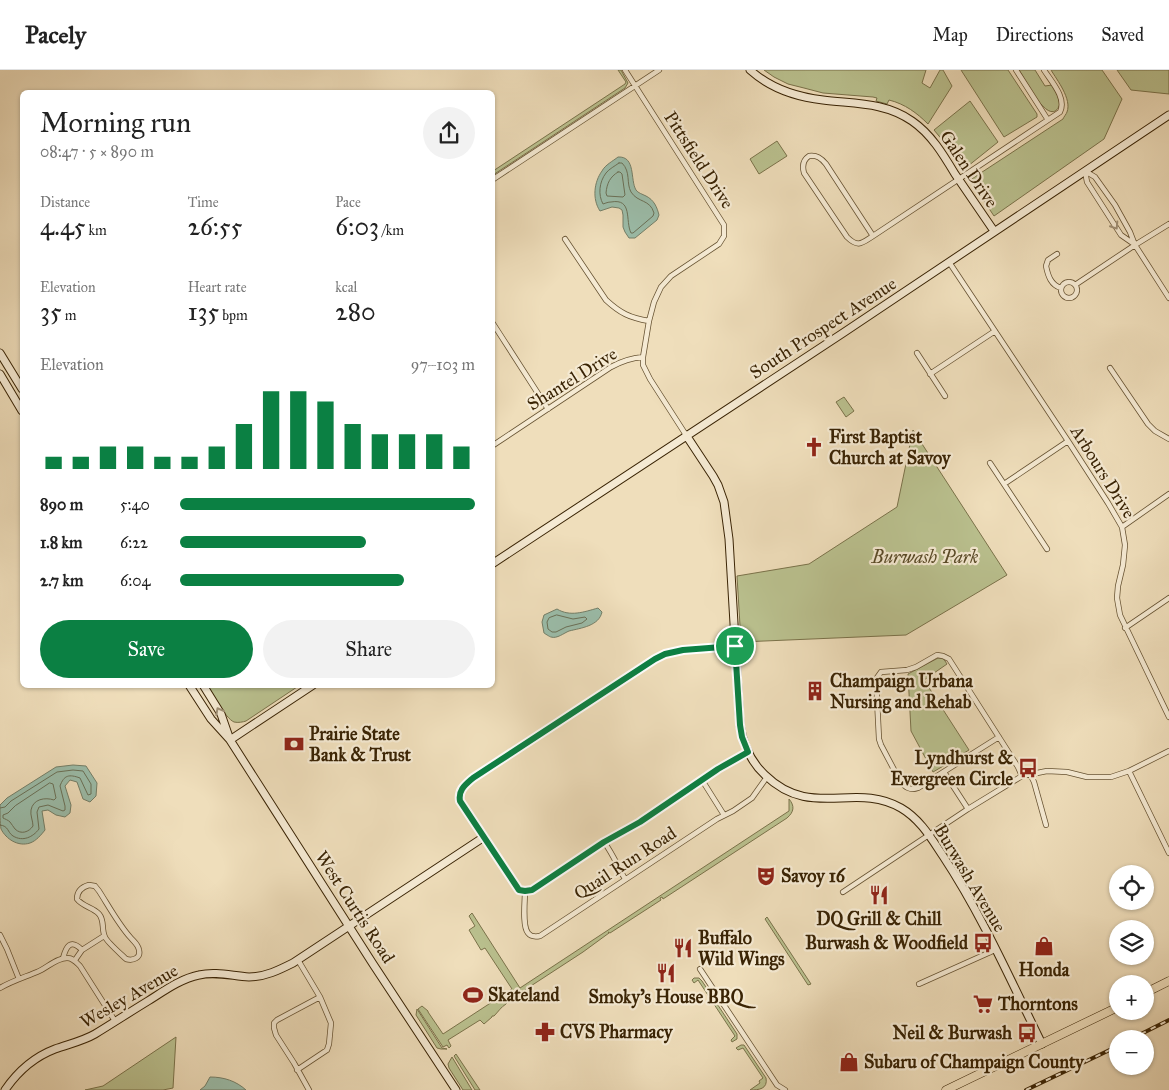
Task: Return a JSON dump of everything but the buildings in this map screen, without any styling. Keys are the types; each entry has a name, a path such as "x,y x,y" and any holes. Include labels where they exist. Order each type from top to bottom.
{"main road":[{"path":"1154,988 1169,981"},
{"path":"946,1090 1109,1011"}],"street":[{"name":"Pittsfield Drive","path":"624,70 723,222 725,230 719,244 665,282 657,293 649,321 643,365 686,435"},
{"path":"495,178 659,70"},
{"name":"Galen Drive","path":"750,70 773,86 796,95 823,100 875,105 903,115 930,137 994,231"},
{"path":"1016,70 1048,120"},
{"path":"873,236 822,159 818,156 807,158 803,163 804,173 847,237 852,242 859,244 873,236 1060,112 1062,107 1060,96 1044,70"},
{"name":"South Prospect Avenue","path":"495,562 1169,115"},
{"path":"1085,171 1095,177 1115,205 1135,245 1169,298"},
{"path":"1085,171 1087,182 1122,235 1135,245"},
{"path":"1106,211 1115,205"},
{"path":"1075,286 1169,224"},
{"path":"565,239 606,300 614,308 632,318 649,321"},
{"path":"1057,254 1048,260 1046,266 1048,276 1055,286 1061,288"},
{"name":"Arbours Drive","path":"949,262 1068,441 1122,527 1125,550 1117,598 1120,615 1169,717"},
{"path":"1067,282 1072,283 1075,286 1076,292 1074,296 1069,297 1063,295 1061,288 1067,282"},
{"path":"495,327 548,409"},
{"path":"930,374 995,331"},
{"path":"0,353 20,386"},
{"path":"917,353 945,396"},
{"name":"Shantel Drive","path":"495,444 622,361 643,357"},
{"path":"1110,368 1148,424 1155,431 1169,439"},
{"path":"0,374 20,409"},
{"name":"Burwash Avenue","path":"686,435 718,484 724,502 729,539 740,725 748,752 767,777 782,789 804,797 821,799 862,797 884,800 916,819 929,835 968,897 1042,1044"},
{"path":"1004,484 1068,441"},
{"path":"990,464 1047,549"},
{"path":"1122,527 1169,494"},
{"path":"1125,628 1169,598"},
{"path":"735,646 683,650 665,654 655,659 473,778 462,787 459,795 460,801 519,890 532,890 604,842 640,822 718,769 748,752"},
{"path":"999,737 914,789 908,788 900,781 879,739 876,680 882,672 907,670 937,656 946,656 999,737 1022,776"},
{"name":"West Curtis Road","path":"191,688 211,719 230,740 456,1090"},
{"name":"West Curtis Road","path":"205,688 221,714 230,740"},
{"path":"230,740 308,688"},
{"path":"843,892 968,809 1022,776 1047,771 1059,771 1087,777 1110,777 1129,772 1169,751"},
{"path":"944,772 968,809"},
{"path":"1129,772 1169,853"},
{"path":"1030,774 1046,825"},
{"name":"Quail Run Road","path":"525,891 526,928 529,935 540,936 752,798 767,777"},
{"path":"702,780 724,815"},
{"name":"Wesley Avenue","path":"5,1090 18,1073 36,1059 87,1038 165,990 190,978 209,974 247,977 262,976 298,960 484,837"},
{"path":"604,842 626,880"},
{"path":"89,885 95,886 128,936 136,944 139,950 137,958 126,959 104,936 101,916 92,909 82,905 77,899 81,888 89,885"},
{"path":"0,935 19,979"},
{"path":"75,960 82,950 104,936"},
{"path":"63,958 66,947 71,944 75,944 82,950"},
{"path":"919,984 995,950"},
{"path":"0,988 63,958 69,958 75,960 80,966 115,1022"},
{"path":"297,1070 327,1050 331,1023 320,997 298,960"},
{"path":"700,969 777,1087 785,1090"},
{"path":"309,1090 276,1035 274,1023 320,997"}],"green space":[{"path":"618,70 621,70 628,83 625,88 495,174 495,170 626,82"},
{"path":"764,70 926,70 922,83 930,88 940,70 943,70 952,86 928,124 910,109 889,100 887,104 876,101 877,98 873,97 823,93 788,84"},
{"path":"961,70 1008,70 1037,114 1037,117 1004,137"},
{"path":"1019,70 1035,70 1045,86 1052,85 1060,104 1056,111 1050,111 1044,107 1032,92"},
{"path":"1051,70 1102,70 1122,99 1104,139 994,216 970,180 1063,119 1068,107 1066,96"},
{"path":"1117,70 1169,70 1169,94 1131,90"},
{"path":"970,101 998,142 963,170 934,130"},
{"path":"777,141 787,156 759,174 750,159"},
{"path":"844,397 854,411 846,417 836,402"},
{"name":"Burwash Park","path":"913,430 1007,575 906,635 741,642 737,576 809,564 897,507"},
{"path":"938,658 943,658 947,664 924,680 969,750 959,756 957,752 950,757 952,761 933,772 911,731 908,674"},
{"path":"209,688 296,688 246,721 234,722 219,705"},
{"path":"789,799 793,809 787,818 663,899 662,897 660,898 661,900 610,933 608,932 583,952 517,995 514,995 484,1024 480,1020 448,1040 451,1046 449,1048 447,1045 443,1047 418,1009 422,1006 428,1011 443,1034 512,989 485,948 481,950 469,930 475,926 469,916 472,913 520,988 789,811"},
{"path":"767,917 811,984 808,985 765,919"},
{"path":"699,978 702,981 737,1034 737,1039 732,1042 731,1040 735,1036 698,980 694,983 692,980"},
{"path":"417,1009 442,1048 447,1049 437,1048 416,1015"},
{"path":"176,1037 173,1088 163,1090 85,1090 103,1086"},
{"path":"744,1045 766,1078 766,1085 764,1087 750,1090 760,1083 759,1081 763,1078 743,1048 738,1050 736,1048"},
{"path":"456,1054 480,1090 475,1090 454,1056"},
{"path":"452,1057 472,1090 463,1090 449,1068 448,1064"}],"water":[{"path":"618,157 628,160 632,169 636,190 653,202 659,215 657,220 635,238 629,238 625,232 622,210 612,207 600,211 597,206 595,191 599,175 605,167"},
{"path":"598,608 602,612 600,617 589,626 569,631 556,637 550,637 544,633 542,622 544,615 557,609 572,613"},
{"path":"86,766 97,783 96,796 90,802 83,799 77,782 70,780 65,786 71,805 70,813 65,817 56,815 48,810 42,811 45,830 30,843 17,843 6,836 1,829 0,805 7,798 56,767"},
{"path":"210,1077 230,1080 246,1090 200,1090 205,1086"}],"railway":[{"path":"1149,1030 1169,1020"},
{"path":"1026,1090 1109,1050"}],"place":[{"name":"First Baptist Church at Savoy","path":"814,447"},
{"name":"Champaign Urbana Nursing and Rehab","path":"815,691"},
{"name":"Prairie State Bank & Trust","path":"294,744"},
{"name":"Lyndhurst & Evergreen Circle","path":"1028,768"},
{"name":"Savoy 16","path":"766,876"},
{"name":"DQ Grill & Chill","path":"879,895"},
{"name":"Burwash & Woodfield","path":"983,943"},
{"name":"Honda","path":"1044,946"},
{"name":"Buffalo Wild Wings","path":"683,948"},
{"name":"Smoky's House BBQ","path":"666,973"},
{"name":"Skateland","path":"473,995"},
{"name":"Thorntons","path":"983,1004"},
{"name":"CVS Pharmacy","path":"545,1032"},
{"name":"Neil & Burwash","path":"1027,1033"},
{"name":"Subaru of Champaign County","path":"849,1062"}],"route":[{"path":"735,646 740,725 748,752 718,769 640,822 604,842 532,890 519,890 460,801 459,795 462,787 655,659 675,651 735,646"}]}
